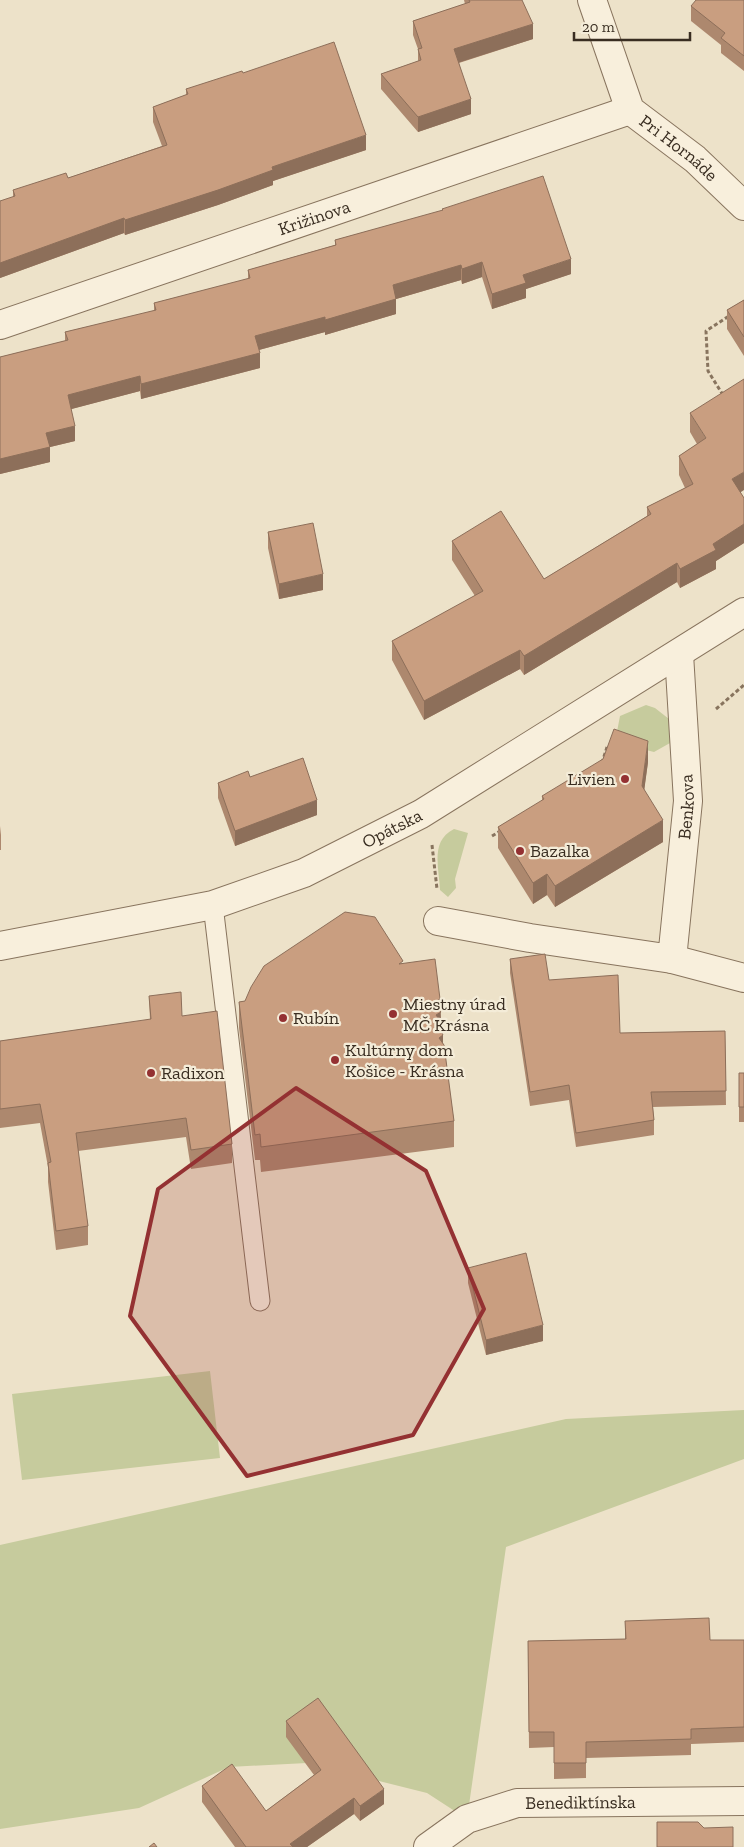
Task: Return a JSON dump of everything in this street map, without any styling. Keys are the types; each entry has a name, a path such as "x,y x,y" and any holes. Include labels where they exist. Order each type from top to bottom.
{"street":[{"name":"Pri Hornáde","path":"592,0 630,110 695,158 744,206"},
{"name":"Križinova","path":"0,326 630,110"},
{"name":"Opátska","path":"0,946 213,905 304,873 427,810 744,612"},
{"name":"Benkova","path":"672,960 688,802 679,654"},
{"path":"440,921 530,938 672,960 744,978"},
{"name":"Benediktínska","path":"428,1847 467,1819 517,1803 744,1801"}],"lane":[{"path":"213,905 260,1302"}],"path":[{"path":"725,400 708,371 706,331 736,311"},
{"path":"600,767 608,747"},
{"path":"427,810 440,921"},
{"path":"492,836 509,825"}],"highlighted area":[{"path":"296,1088 426,1171 484,1309 413,1435 247,1476 130,1316 158,1189"}],"green space":[{"path":"646,705 655,708 669,719 670,743 654,752 615,742 620,716"},
{"path":"454,829 468,833 455,879 456,888 448,897 440,890 438,855 442,840 446,834"},
{"path":"210,1371 220,1458 22,1480 12,1394"},
{"path":"744,1410 744,1459 506,1547 467,1819 427,1793 307,1763 229,1767 139,1808 0,1829 0,1545 566,1419"}],"building":[{"path":"469,0 522,0 533,24 454,49 471,99 418,117 381,74 421,60 418,49 422,48 413,21 470,2"},
{"path":"696,0 744,0 744,56 721,38 725,33 691,6"},
{"path":"334,42 366,135 272,167 273,170 218,190 125,220 124,218 0,263 0,201 15,196 13,190 66,173 68,178 167,145 153,107 188,94 186,89 242,71 243,73"},
{"path":"543,176 571,259 523,275 526,283 492,294 482,262 462,269 461,265 393,285 396,299 325,320 325,317 255,336 260,353 141,384 140,376 68,395 75,426 46,433 50,447 0,459 0,357 68,340 65,332 156,310 154,303 250,278 248,270 336,245 335,240 443,210"},
{"path":"744,300 744,337 727,310"},
{"path":"744,379 744,472 732,479 744,498 744,524 713,544 716,550 680,569 677,563 524,656 520,650 424,701 392,641 483,591 452,541 501,511 544,579 651,514 647,507 693,484 679,456 706,438 690,413"},
{"path":"313,523 323,574 279,584 268,532"},
{"path":"614,729 648,741 642,786 663,820 555,886 547,874 533,883 498,827 544,799 542,796 603,759"},
{"path":"303,758 317,800 235,831 218,783 248,771 250,777"},
{"path":"345,912 375,917 403,961 399,964 435,959 440,999 434,1003 441,1012 436,1015 442,1023 438,1026 443,1035 439,1038 444,1045 454,1121 261,1147 260,1134 255,1135 239,1002 245,1001 264,966"},
{"path":"545,954 549,980 618,975 620,1033 725,1031 726,1091 651,1092 654,1120 576,1133 569,1085 530,1092 510,959"},
{"path":"181,992 182,1016 217,1011 232,1144 191,1150 186,1118 76,1133 88,1226 56,1231 48,1163 51,1162 40,1104 0,1109 0,1041 151,1019 149,996"},
{"path":"739,1073 744,1073 744,1107 739,1107"},
{"path":"526,1253 543,1325 486,1340 468,1268"},
{"path":"709,1618 710,1640 744,1640 744,1727 691,1729 691,1739 586,1742 586,1763 554,1763 554,1732 529,1732 528,1641 626,1639 625,1621"},
{"path":"318,1698 384,1789 360,1806 354,1798 290,1844 293,1847 246,1847 202,1786 232,1764 266,1811 321,1770 286,1721"},
{"path":"657,1822 698,1822 704,1828 733,1827 733,1847 657,1847"},
{"path":"154,1843 157,1847 149,1847"}],"place":[{"name":"Livien","path":"625,779"},
{"name":"Bazalka","path":"520,851"},
{"name":"Miestny úrad MČ Krásna","path":"393,1014"},
{"name":"Rubín","path":"283,1018"},
{"name":"Kultúrny dom Košice - Krásna","path":"335,1060"},
{"name":"Radixon","path":"151,1073"}]}
